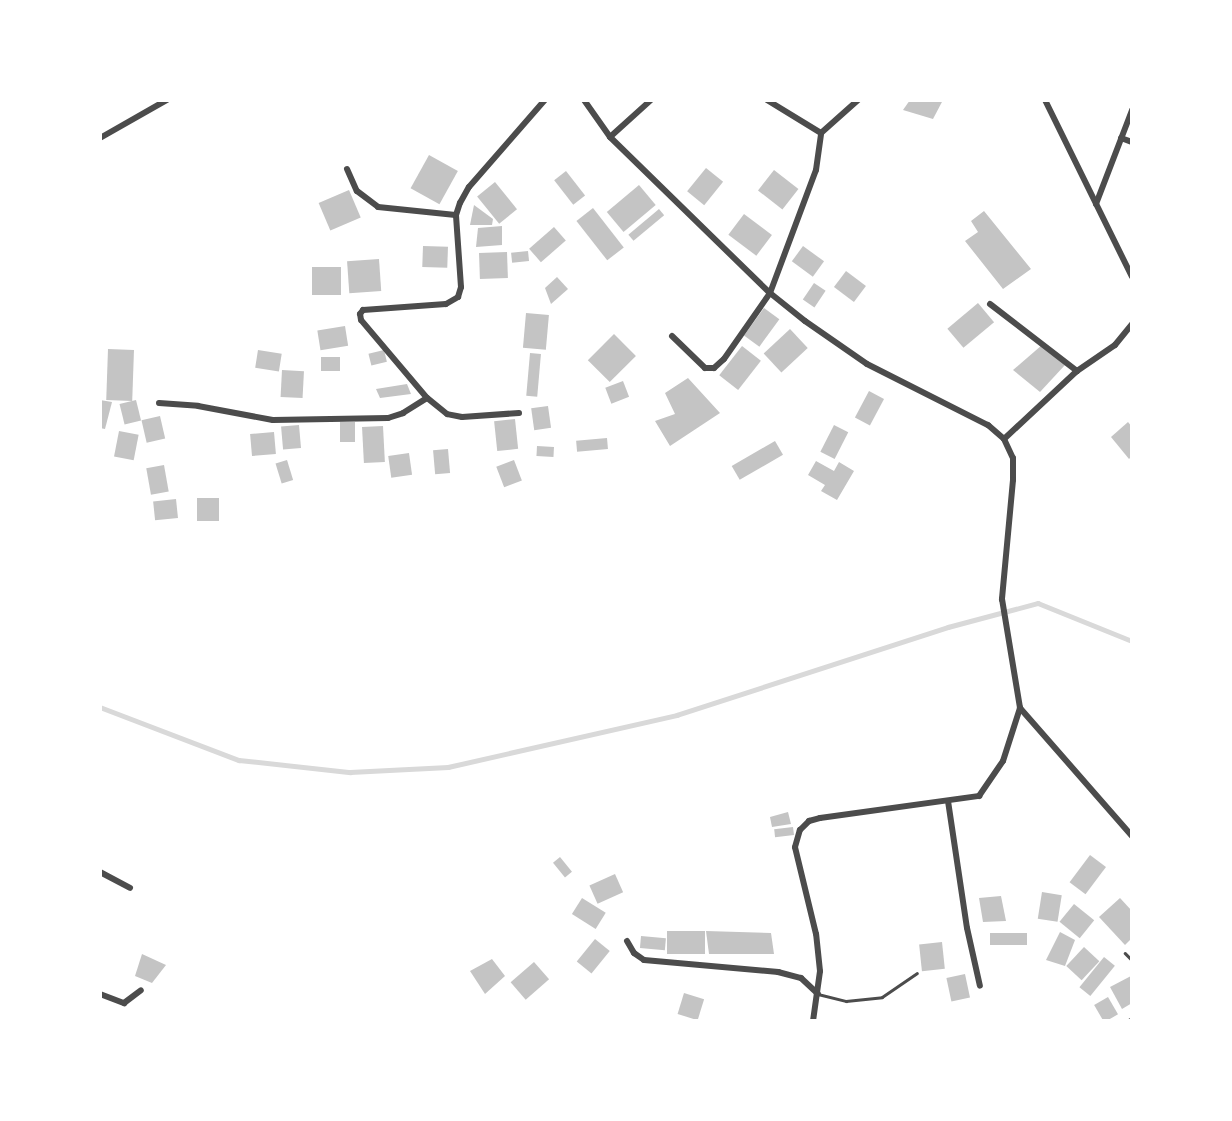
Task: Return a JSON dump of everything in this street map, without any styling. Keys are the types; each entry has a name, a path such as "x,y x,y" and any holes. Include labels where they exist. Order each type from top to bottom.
{"street":[{"path":"100,138 167,100"},
{"path":"519,413 461,417 447,414 427,398 361,320 360,314 363,310 446,304 457,297 461,287 456,215 469,187 545,100"},
{"path":"584,100 610,137 770,293 867,364 988,425 1004,439 1013,458 1002,599 1020,708 1003,761 979,796 820,818 809,821 800,830 795,847 819,958 818,994 813,1021"},
{"path":"610,137 651,100"},
{"path":"767,100 821,133"},
{"path":"672,336 705,368 714,368 724,359 770,293 816,170 821,133 858,100"},
{"path":"1045,100 1132,277"},
{"path":"1096,204 1132,110"},
{"path":"1121,138 1132,142"},
{"path":"347,169 357,191 378,207 456,215"},
{"path":"990,304 1077,371"},
{"path":"1004,439 1077,371 1115,345 1132,324"},
{"path":"159,403 198,406 273,420 388,418 403,413 427,398"},
{"path":"1020,708 1132,835"},
{"path":"948,801 967,928 980,986"},
{"path":"100,872 130,888"},
{"path":"627,941 634,953 644,960 778,972 801,978 818,994"},
{"path":"100,994 124,1003 141,990"}],"lane":[{"path":"1125,953 1132,960"},
{"path":"818,994 846,1001 882,998 917,973"}],"building":[{"path":"910,100 943,100 933,119 903,110"},
{"path":"429,155 458,171 439,204 411,188"},
{"path":"706,168 723,182 704,205 687,191"},
{"path":"774,170 798,189 782,210 758,190"},
{"path":"566,171 585,195 573,205 554,180"},
{"path":"495,182 517,209 499,224 477,196"},
{"path":"639,185 656,205 624,232 607,212"},
{"path":"349,190 361,218 330,231 319,203"},
{"path":"474,205 493,219 492,225 470,225"},
{"path":"593,208 624,247 607,260 576,221"},
{"path":"659,209 664,215 634,241 628,235"},
{"path":"984,211 1031,269 1003,289 965,241 978,232 971,221"},
{"path":"744,214 772,235 756,256 728,235"},
{"path":"502,226 502,245 476,247 478,228"},
{"path":"554,227 566,241 541,262 529,249"},
{"path":"423,246 448,247 447,268 422,267"},
{"path":"803,246 824,261 813,277 792,261"},
{"path":"528,251 529,261 512,263 511,253"},
{"path":"507,252 508,278 480,279 479,253"},
{"path":"379,259 381,291 349,293 347,261"},
{"path":"312,267 341,267 341,295 312,295"},
{"path":"846,271 866,286 854,302 834,287"},
{"path":"557,277 568,289 551,304 545,288"},
{"path":"814,283 826,291 814,307 803,300"},
{"path":"978,303 994,322 963,348 947,329"},
{"path":"764,308 779,319 759,347 744,336"},
{"path":"526,313 549,315 546,350 523,348"},
{"path":"345,326 348,346 320,350 317,330"},
{"path":"790,329 808,348 781,373 764,354"},
{"path":"614,334 636,356 610,382 588,360"},
{"path":"1042,345 1065,365 1040,392 1013,370"},
{"path":"742,346 761,361 738,390 719,375"},
{"path":"108,349 134,350 132,401 106,400"},
{"path":"258,350 282,354 279,372 255,368"},
{"path":"384,350 387,362 371,366 368,354"},
{"path":"530,353 541,354 537,397 526,396"},
{"path":"321,357 340,357 340,371 321,371"},
{"path":"282,370 304,371 303,398 281,397"},
{"path":"688,378 720,413 670,446 655,421 675,414 665,393"},
{"path":"623,381 629,397 611,404 605,388"},
{"path":"407,384 411,394 380,398 376,389"},
{"path":"869,391 884,399 870,425 855,417"},
{"path":"100,400 112,402 105,429 100,428"},
{"path":"136,400 141,420 125,424 120,404"},
{"path":"548,406 551,428 534,430 531,408"},
{"path":"160,416 165,438 147,443 141,420"},
{"path":"515,419 518,449 497,451 494,421"},
{"path":"340,422 355,422 355,442 340,442"},
{"path":"1128,422 1132,427 1132,456 1129,459 1111,437"},
{"path":"299,425 301,448 283,449 281,427"},
{"path":"834,425 848,432 835,459 820,452"},
{"path":"383,426 385,462 364,463 362,427"},
{"path":"119,431 139,435 134,460 114,457"},
{"path":"274,432 276,454 252,456 250,434"},
{"path":"607,438 608,449 577,452 576,441"},
{"path":"775,441 783,455 740,480 732,466"},
{"path":"537,446 554,447 553,457 536,456"},
{"path":"448,449 450,473 435,474 433,450"},
{"path":"409,453 412,475 391,478 388,456"},
{"path":"287,460 293,480 282,484 276,464"},
{"path":"514,460 522,481 504,487 496,467"},
{"path":"816,461 834,471 839,462 854,471 837,500 821,491 825,485 808,475"},
{"path":"164,465 169,492 151,495 146,468"},
{"path":"197,498 219,498 219,521 197,521"},
{"path":"176,499 178,518 155,520 153,501"},
{"path":"788,812 791,824 772,827 770,817"},
{"path":"793,827 794,835 775,837 774,829"},
{"path":"1090,855 1106,867 1086,894 1070,882"},
{"path":"560,857 572,872 565,877 553,863"},
{"path":"615,874 623,892 598,904 589,885"},
{"path":"1042,892 1062,895 1058,922 1038,919"},
{"path":"1001,896 1006,921 983,922 979,898"},
{"path":"582,898 606,913 596,929 572,914"},
{"path":"1120,898 1132,911 1132,938 1125,945 1099,917"},
{"path":"1074,904 1094,920 1080,938 1060,922"},
{"path":"667,931 705,931 705,954 667,954"},
{"path":"706,931 771,933 774,954 709,954"},
{"path":"1060,932 1075,940 1065,966 1046,960"},
{"path":"990,933 1027,933 1027,945 990,945"},
{"path":"641,936 666,938 665,950 640,948"},
{"path":"595,939 610,951 592,973 577,962"},
{"path":"942,942 945,969 922,971 919,944"},
{"path":"1084,947 1099,961 1082,980 1066,966"},
{"path":"142,954 166,965 152,983 135,976"},
{"path":"1104,957 1115,966 1090,996 1079,987"},
{"path":"492,959 505,976 485,994 470,971"},
{"path":"534,962 549,979 526,1000 511,982"},
{"path":"965,974 970,997 951,1001 946,978"},
{"path":"1131,976 1132,1003 1122,1009 1110,987"},
{"path":"684,993 704,999 698,1020 678,1014"},
{"path":"1108,997 1118,1014 1103,1021 1094,1005"}],"waterway":[{"path":"100,707 239,760 350,772 448,767 677,715 948,627 1038,603 1132,641"}]}
